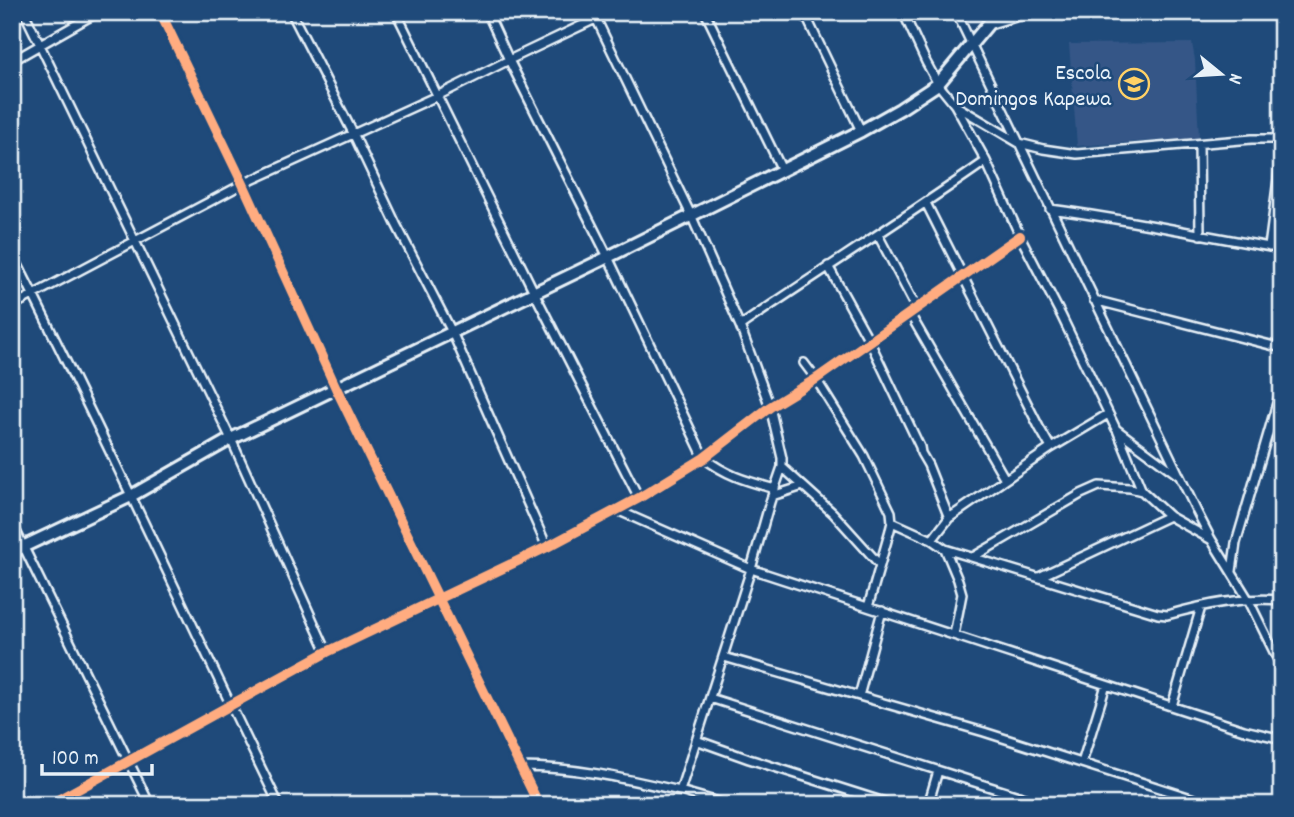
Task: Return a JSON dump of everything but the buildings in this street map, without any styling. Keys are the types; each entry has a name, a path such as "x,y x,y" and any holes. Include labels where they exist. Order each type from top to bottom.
{"main road":[{"path":"12,552 131,496 231,439 861,131 938,84 989,23 1025,12"}],"street":[{"path":"24,12 231,439 327,652"},
{"path":"12,61 98,12"},
{"path":"159,12 243,184 336,388 539,805"},
{"path":"291,12 452,332 547,547"},
{"path":"396,12 639,498"},
{"path":"487,12 704,458 720,471 774,492 803,486"},
{"path":"12,306 243,184 437,96 595,16 610,12"},
{"path":"705,12 782,170"},
{"path":"804,12 861,131"},
{"path":"903,12 938,84 956,105 986,161 1020,236 1116,429 1142,491 1169,516 1212,539"},
{"path":"956,12 1212,539 1248,599 1282,668"},
{"path":"595,16 691,215 740,326 770,407 782,458 782,467 751,569 680,791"},
{"path":"956,105 1019,143 1077,154 1252,139 1282,139"},
{"path":"1199,144 1200,235"},
{"path":"1269,247 1282,149"},
{"path":"740,326 986,161"},
{"path":"926,203 1051,448"},
{"path":"1050,209 1282,249"},
{"path":"878,235 913,311 1005,479"},
{"path":"49,805 327,652 547,547 639,498 704,458 770,407 816,379 1020,236"},
{"path":"12,253 279,805"},
{"path":"828,266 870,341 920,447 949,518"},
{"path":"1094,300 1282,348"},
{"path":"804,363 864,456 891,512 892,522 868,607"},
{"path":"1232,571 1236,543 1282,386"},
{"path":"932,540 949,518 1051,448 1108,414"},
{"path":"1116,429 1182,477"},
{"path":"782,467 833,513 880,565"},
{"path":"973,557 1081,494 1100,486 1142,491"},
{"path":"617,510 751,569 1244,730 1282,739"},
{"path":"1039,578 1169,516"},
{"path":"892,522 932,540 945,549 1158,614 1167,615 1235,600 1282,600"},
{"path":"12,523 150,805"},
{"path":"945,549 961,594 954,635"},
{"path":"1172,706 1201,607"},
{"path":"859,696 882,611"},
{"path":"724,657 984,732 1213,805"},
{"path":"1082,763 1106,685"},
{"path":"710,698 1047,805"},
{"path":"696,740 894,805"},
{"path":"521,767 552,767 598,773 729,805"},
{"path":"928,805 938,771"}],"shaded area":[{"name":"Escola Domingos Kapewa","path":"1192,43 1199,138 1077,146 1069,44"}],"cycle path":[{"path":"160,12 243,184 336,388 539,805"},
{"path":"49,805 327,652 547,547 639,498 704,458 770,407 816,379 1020,236"}],"place":[{"name":"Escola Domingos Kapewa","path":"1134,84"}]}
